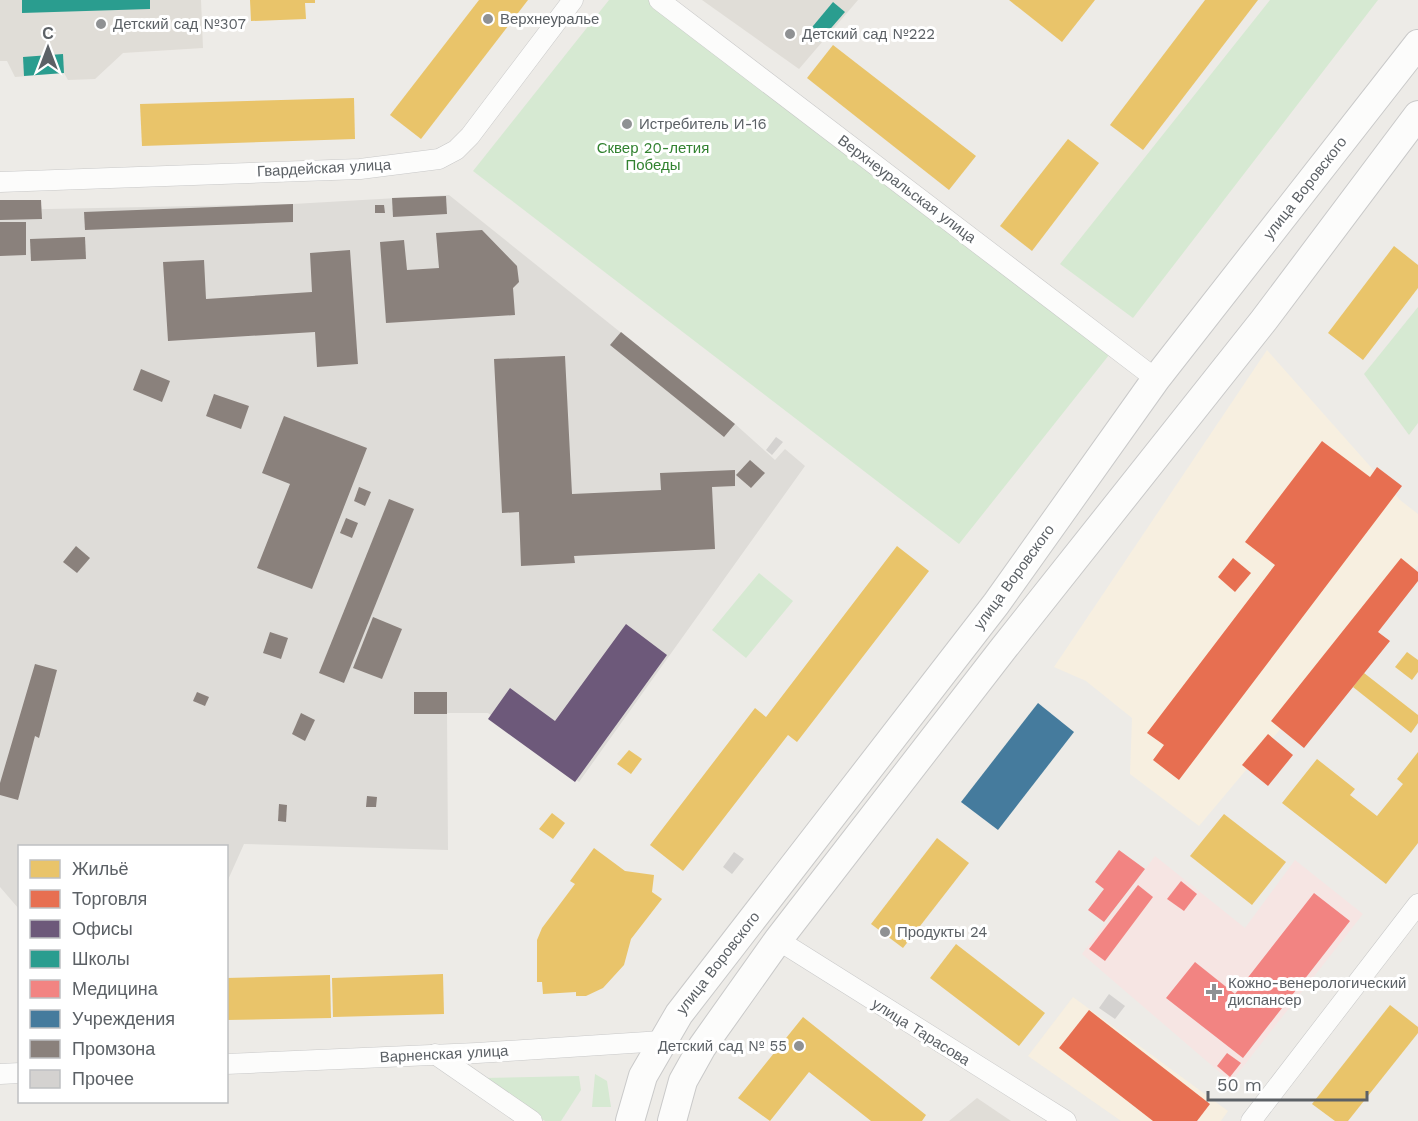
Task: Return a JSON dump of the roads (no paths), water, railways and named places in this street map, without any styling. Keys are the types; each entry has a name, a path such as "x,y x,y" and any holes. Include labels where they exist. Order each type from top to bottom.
{"main road":[{"name":"улица Воровского","path":"630,1121 643,1076 678,1014 996,604 1156,379 1418,44"},
{"path":"672,1121 683,1080 702,1047 778,940 996,658 1264,320 1418,115"}],"street":[{"name":"Гвардейская улица","path":"0,182 360,169 439,159 456,150 470,136 573,0"},
{"name":"Верхнеуральская улица","path":"659,0 1156,379"},
{"path":"1251,1121 1418,904"},
{"name":"улица Тарасова","path":"778,940 1066,1121"},
{"name":"Варненская улица","path":"228,1064 662,1041"},
{"path":"435,1054 532,1121"},
{"path":"0,1074 18,1073"}],"place":[{"name":"Верхнеуралье","path":"488,19"},
{"name":"Детский сад №307","path":"101,24"},
{"name":"Детский сад №222","path":"790,34"},
{"name":"Истребитель И-16","path":"627,124"},
{"name":"Продукты 24","path":"885,932"},
{"name":"Кожно-венерологический диспансер","path":"1214,992"},
{"name":"Детский сад № 55","path":"799,1046"}],"park label":[{"name":"Сквер 20-летия Победы","path":"653,156"}]}
